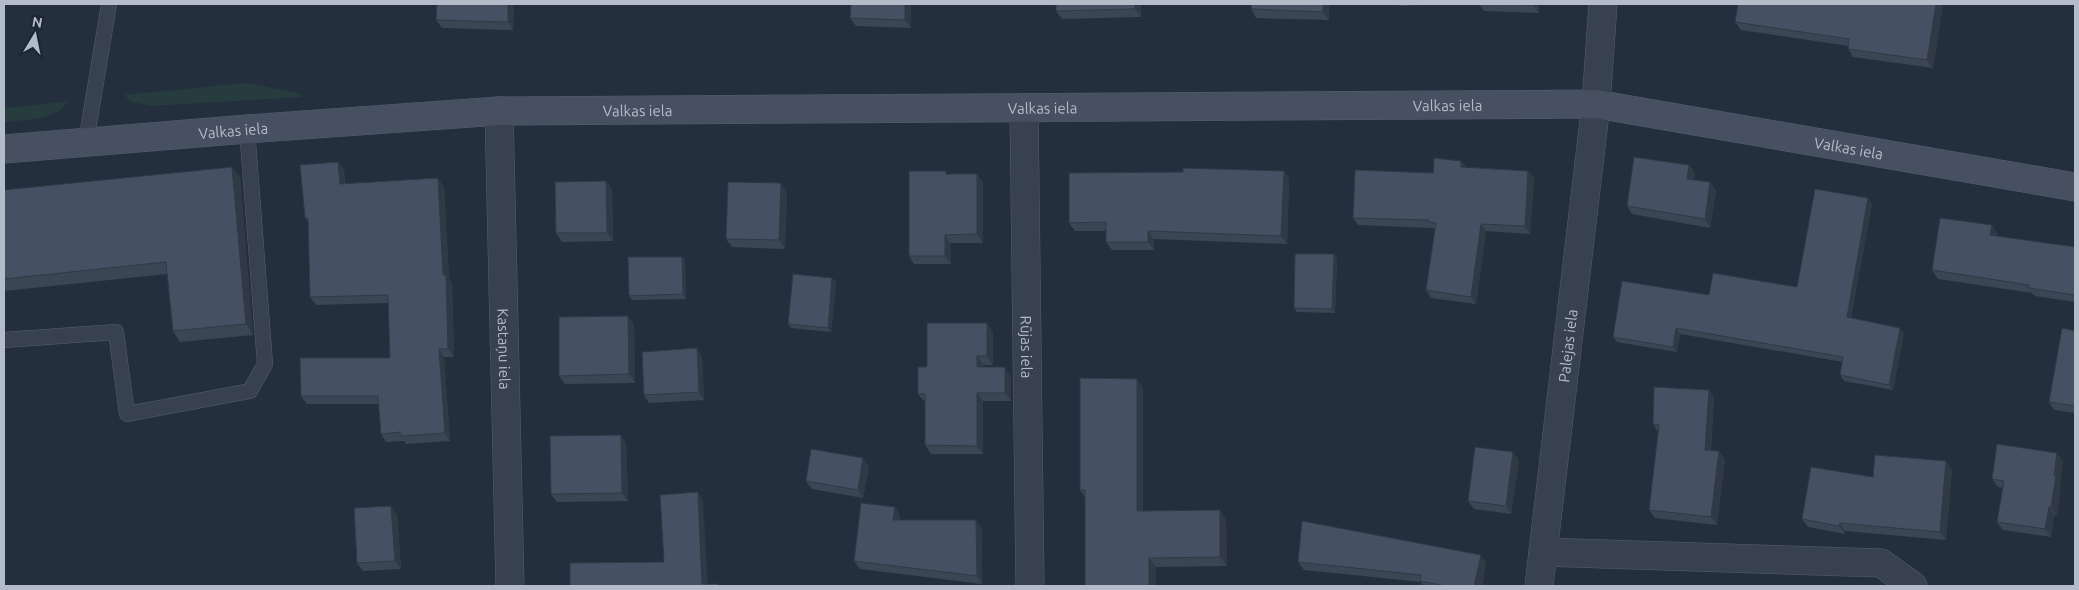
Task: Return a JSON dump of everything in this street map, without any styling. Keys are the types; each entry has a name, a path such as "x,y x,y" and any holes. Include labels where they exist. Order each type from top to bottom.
{"main road":[{"name":"Valkas iela","path":"4,149 247,129 499,112 1596,104 2075,186"}],"street":[{"name":"Palejas iela","path":"1539,586 1596,104 1603,4"},
{"name":"Rūjas iela","path":"1024,108 1030,586"},
{"name":"Kastaņu iela","path":"499,112 510,586"},
{"path":"1543,552 1881,563 1913,586"}],"lane":[{"path":"86,142 109,4"},
{"path":"4,340 116,332 127,414 250,391 265,364 247,129"}],"green space":[{"path":"246,83 299,93 301,97 151,106 132,102 124,95"},
{"path":"68,101 56,113 48,116 30,120 4,122 4,108"}],"building":[{"path":"437,4 508,4 508,22 436,20"},
{"path":"851,4 905,4 905,20 850,18"},
{"path":"1056,4 1135,4 1135,9 1056,11"},
{"path":"1251,4 1323,4 1323,12 1251,9"},
{"path":"1738,4 1936,4 1927,60 1848,49 1849,39 1735,22"},
{"path":"1634,157 1689,165 1687,179 1710,182 1705,219 1627,206"},
{"path":"1434,158 1461,161 1461,167 1528,171 1525,226 1481,224 1471,297 1426,290 1436,223 1428,222 1429,220 1353,218 1355,170 1433,173"},
{"path":"338,162 340,184 438,178 443,275 446,275 448,349 439,349 445,433 400,436 400,432 381,434 378,396 301,396 300,358 390,358 388,295 310,297 308,218 305,218 300,165"},
{"path":"232,167 246,324 173,331 166,262 4,279 4,190"},
{"path":"1183,168 1284,171 1281,236 1148,231 1148,242 1106,242 1106,222 1069,223 1069,173 1183,172"},
{"path":"909,171 946,171 946,174 977,174 977,234 945,235 945,256 909,256"},
{"path":"606,181 607,233 556,233 555,182"},
{"path":"728,182 781,183 779,240 726,239"},
{"path":"1815,189 1868,198 1847,317 1900,328 1889,385 1840,375 1843,357 1676,328 1673,347 1613,337 1622,281 1709,295 1713,273 1797,287"},
{"path":"1940,218 1992,225 1990,235 2075,247 2075,295 2029,288 2029,285 1932,270"},
{"path":"1295,254 1334,254 1332,309 1294,308"},
{"path":"628,257 682,257 683,294 629,296"},
{"path":"793,274 832,278 828,328 788,324"},
{"path":"628,316 629,374 559,376 559,317"},
{"path":"927,323 987,323 987,356 977,356 977,367 1005,367 1005,393 977,393 977,446 925,445 925,394 918,394 918,367 926,367 927,365"},
{"path":"2062,328 2075,331 2075,406 2049,402"},
{"path":"697,348 699,392 644,395 642,352"},
{"path":"1080,378 1137,379 1137,511 1220,510 1220,557 1149,558 1149,586 1085,586 1085,490 1080,490"},
{"path":"1654,387 1709,390 1705,450 1719,451 1711,517 1649,510 1659,425 1653,424"},
{"path":"621,435 622,493 551,494 550,436"},
{"path":"1997,444 2057,453 2054,476 2056,476 2045,529 1997,522 2004,481 1992,479"},
{"path":"1475,447 1513,452 1506,506 1468,501"},
{"path":"811,449 863,458 858,490 806,481"},
{"path":"1875,455 1946,461 1940,532 1840,523 1839,526 1802,519 1811,467 1873,477"},
{"path":"698,492 702,584 718,584 718,586 570,586 570,563 664,562 660,495"},
{"path":"861,503 895,507 893,520 976,520 977,576 854,561"},
{"path":"391,506 395,561 357,563 354,508"},
{"path":"1302,521 1481,555 1474,586 1446,586 1420,581 1421,575 1298,562"}]}
